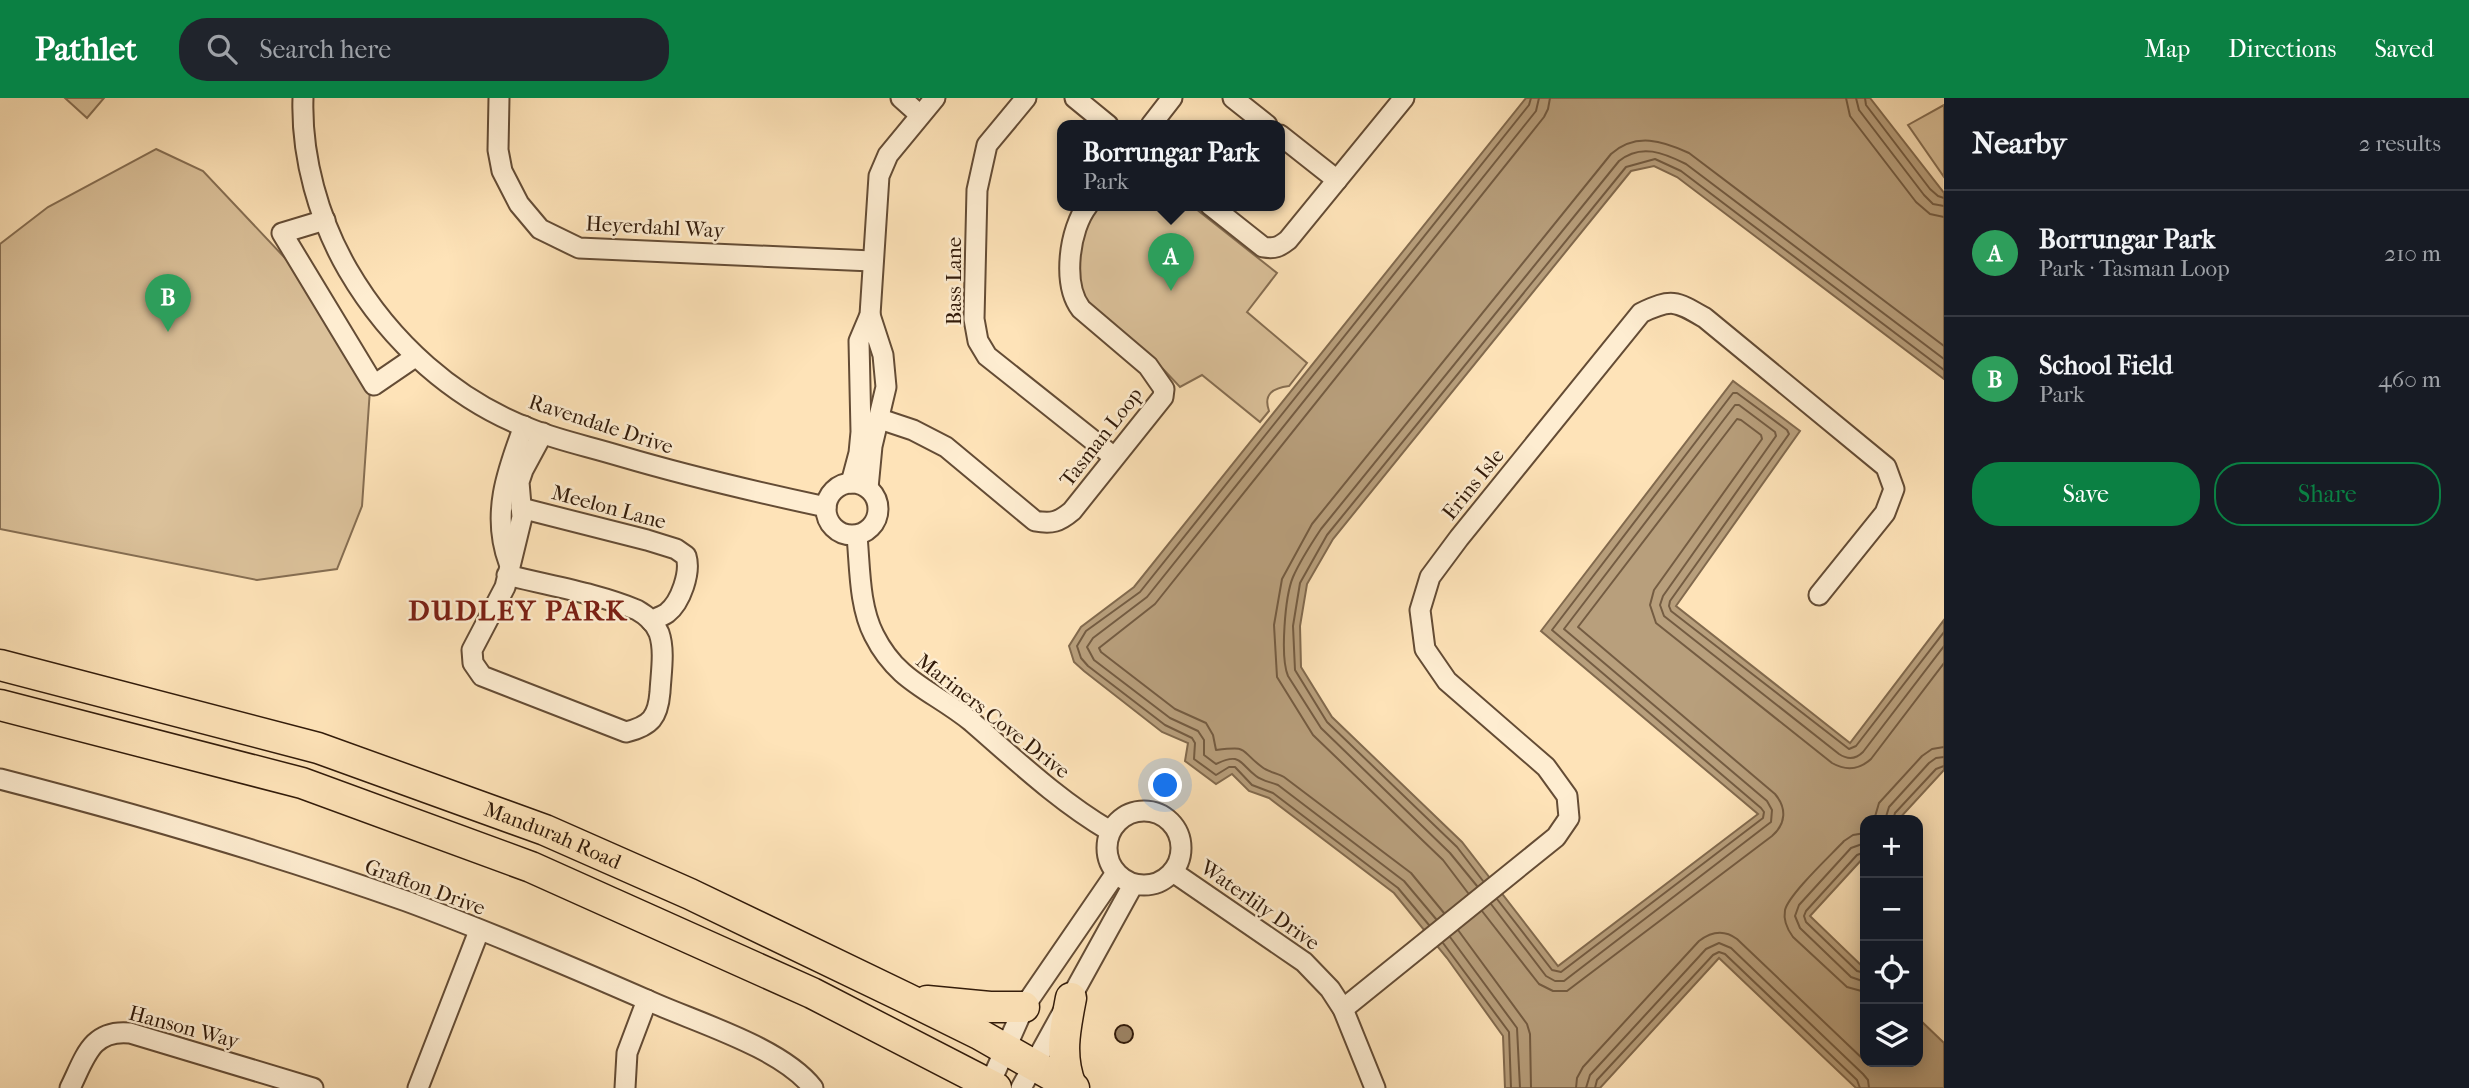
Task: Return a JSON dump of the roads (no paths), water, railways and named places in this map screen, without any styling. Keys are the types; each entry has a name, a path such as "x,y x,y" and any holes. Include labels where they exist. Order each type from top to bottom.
{"highway":[{"name":"Mandurah Road","path":"0,665 318,748 533,826 690,894 906,998 1006,1049 1028,1076 1072,1087"},
{"name":"Mandurah Road","path":"0,705 302,783 531,867 812,993 991,1087"},
{"path":"906,998 990,1007 1024,1007"},
{"path":"1071,998 1063,1049 1064,1068 1072,1087"},
{"path":"940,1059 947,1088"}],"street":[{"name":"Ravendale Drive","path":"303,98 311,174 336,250 384,323 415,357 470,399 543,433 695,478 826,507"},
{"name":"Heyerdahl Way","path":"499,98 498,150 502,171 519,204 540,229 579,248 872,261"},
{"path":"901,98 920,115"},
{"path":"859,486 880,419 886,387 884,364 870,315 878,176 888,155 935,98"},
{"name":"Bass Lane","path":"1026,98 987,145 977,190 974,319 978,341 987,356 1114,457"},
{"path":"1075,98 1102,120"},
{"path":"1155,120 1172,98"},
{"path":"1233,98 1261,120"},
{"path":"1218,211 1263,247 1274,249 1288,240 1404,98"},
{"path":"1285,140 1337,180"},
{"name":"Tasman Loop","path":"880,419 913,430 946,447 1035,520 1050,523 1062,520 1072,511 1163,397 1164,389 1148,366 1074,301 1070,257 1076,227 1085,211"},
{"path":"325,220 282,233 374,385 415,357"},
{"name":"Erins Isle","path":"1343,1009 1556,837 1569,818 1566,796 1546,767 1447,681 1425,649 1420,610 1430,577 1459,538 1641,313 1660,303 1680,303 1704,318 1886,467 1894,489 1885,513 1819,595"},
{"path":"859,486 859,341 870,315"},
{"path":"508,569 502,545 500,509 507,475 524,426"},
{"path":"508,569 639,611 651,621 658,631 661,647 658,708 651,721 641,729 626,732 482,676 473,663 472,650 505,587 508,569 522,517 519,482 543,433"},
{"path":"859,486 877,503 876,518 870,528 857,536 841,533 828,520 826,507 831,493 838,487 859,486"},
{"name":"Meelon Lane","path":"521,508 647,540 676,549 687,556 685,580 676,603 666,614 651,621"},
{"name":"Mariners Cove Drive","path":"857,536 863,598 872,633 889,661 910,681 957,711 1078,812 1110,831"},
{"name":"Grafton Drive","path":"0,779 230,844 406,902 647,1000 781,1060 804,1075 813,1088"},
{"path":"1150,811 1164,816 1175,827 1181,842 1181,858 1174,872 1160,882 1144,886 1133,884 1116,873 1108,860 1110,831 1120,819 1134,812 1150,811"},
{"name":"Waterlily Drive","path":"1174,872 1304,961 1330,989 1343,1009 1375,1088"},
{"path":"991,1087 1024,1007 1116,873"},
{"path":"1028,1076 1133,884"},
{"path":"418,1088 479,931"},
{"path":"625,1088 627,1054 647,1000"},
{"name":"Hanson Way","path":"70,1088 95,1043 103,1035 115,1031 130,1032 313,1088"}],"water":[{"path":"1526,98 1870,98 1944,193 1944,379 1677,177 1654,166 1631,171 1333,539 1307,584 1300,626 1301,667 1332,717 1462,842 1558,966 1758,814 1541,631 1733,381 1800,431 1676,606 1850,743 1944,620 1944,770 1903,815 1860,815 1860,861 1810,916 1860,964 1860,1067 1923,1067 1923,1023 1944,1043 1944,1088 1856,1088 1719,958 1600,1088 1505,1088 1503,1036 1447,958 1394,893 1269,798 1249,791 1232,774 1216,784 1185,761 1188,743 1162,732 1074,662 1069,646 1081,627 1134,587"}],"place":[{"name":"Borrungar Park","path":"1171,291"},
{"name":"School Field","path":"168,332"}],"district":[{"name":"DUDLEY PARK","path":"518,610"}]}
